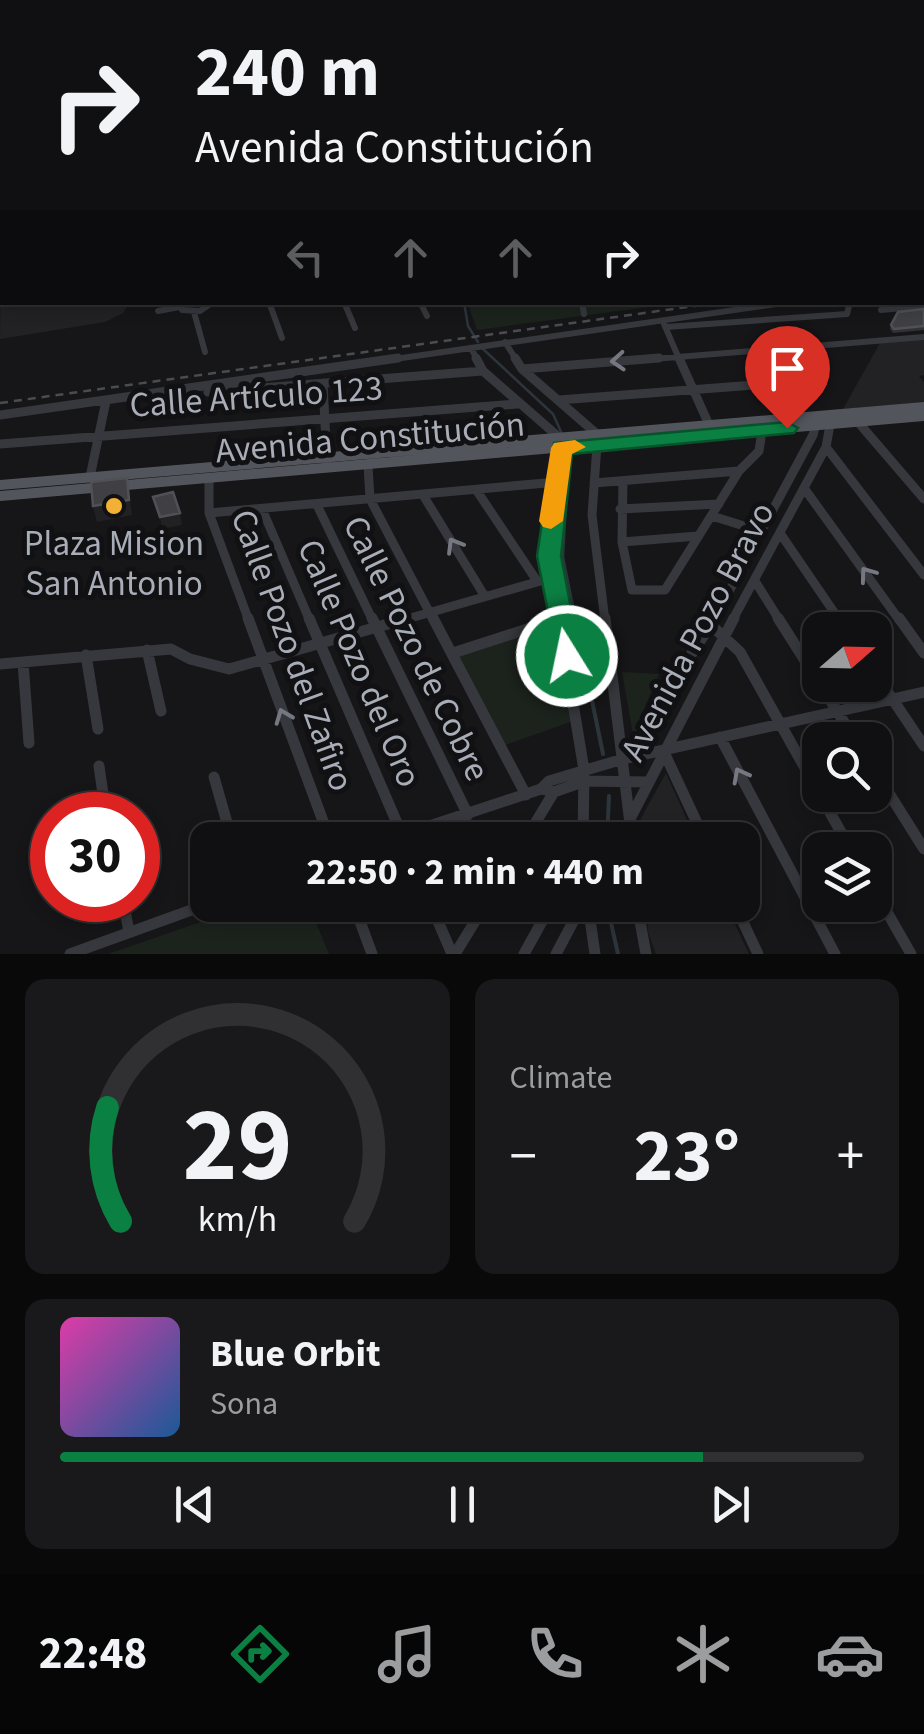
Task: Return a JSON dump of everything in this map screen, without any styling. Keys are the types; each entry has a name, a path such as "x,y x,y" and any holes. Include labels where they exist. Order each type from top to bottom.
{"main road":[{"name":"Avenida Constitución","path":"0,485 762,431 924,407"},
{"name":"Avenida Constitución","path":"593,441 710,426 858,422 919,416"},
{"name":"Avenida Constitución","path":"0,496 563,443"}],"street":[{"path":"158,311 178,305 194,312"},
{"path":"194,312 207,305"},
{"path":"270,305 282,338"},
{"path":"345,305 355,328"},
{"path":"422,305 427,316"},
{"path":"582,305 584,314"},
{"path":"664,324 770,305"},
{"path":"0,415 590,330 846,314 849,305"},
{"path":"881,310 922,306"},
{"path":"731,311 736,322"},
{"path":"194,312 205,352"},
{"path":"664,324 710,426"},
{"path":"522,369 924,336"},
{"path":"505,342 522,369 559,400 593,441 592,516 631,822"},
{"path":"474,348 484,371 563,443 549,537 551,578 562,618 584,776 583,822"},
{"path":"321,370 327,463"},
{"path":"136,396 484,371"},
{"path":"559,400 794,382"},
{"path":"90,478 106,401"},
{"name":"Calle Artículo 123","path":"0,444 517,404"},
{"path":"919,416 924,428"},
{"name":"Avenida Pozo Bravo","path":"631,817 662,750 728,636 826,447 824,421"},
{"name":"Avenida Pozo Bravo","path":"623,758 712,625 760,531 824,421"},
{"path":"858,422 924,498"},
{"path":"623,481 622,542 632,590 664,590 738,471 760,451 762,431"},
{"path":"826,447 924,575"},
{"path":"368,464 370,499 526,795"},
{"path":"594,483 738,471"},
{"name":"Calle Pozo del Zafiro","path":"209,478 209,513 323,822"},
{"path":"209,513 556,482"},
{"path":"804,488 924,653"},
{"path":"478,490 536,582"},
{"path":"424,495 484,595"},
{"name":"Calle Pozo de Cobre","path":"317,504 468,814"},
{"path":"620,510 719,504"},
{"name":"Calle Pozo del Oro","path":"262,509 396,822"},
{"path":"712,516 760,531"},
{"path":"780,533 834,612"},
{"path":"622,542 698,536"},
{"path":"0,664 170,649 224,669 240,667 551,578"},
{"path":"755,581 802,656"},
{"path":"453,653 562,618"},
{"path":"712,625 728,636 841,832"},
{"path":"148,650 161,711"},
{"path":"86,656 98,729"},
{"path":"23,662 29,743"},
{"path":"924,692 892,699 924,746"},
{"path":"831,702 844,722"},
{"path":"446,822 584,776 623,758 878,702"},
{"path":"720,737 835,954"},
{"path":"662,750 696,822"},
{"path":"99,766 103,792"},
{"path":"584,776 648,782"},
{"path":"214,778 227,822"},
{"path":"533,822 548,787"},
{"path":"892,799 924,849"},
{"path":"70,954 190,910"},
{"path":"892,921 911,954"},
{"path":"127,922 129,932"},
{"path":"360,922 372,954"},
{"path":"439,922 454,954"},
{"path":"454,954 474,922"},
{"path":"524,954 542,922"},
{"path":"556,954 575,922"},
{"path":"588,922 595,954"},
{"path":"640,922 646,954"},
{"path":"743,922 758,954"}],"shaded area":[{"path":"0,305 128,305 123,313 105,322 0,339"},
{"path":"468,305 664,305 477,330"},
{"path":"924,339 924,375 919,376 924,382 924,402 843,409 880,343"},
{"path":"561,619 576,720 502,746 454,653"},
{"path":"622,672 659,674 633,734"},
{"path":"666,773 688,822 641,822"},
{"path":"201,922 316,922 329,954 108,954"},
{"path":"647,922 734,922 749,954 656,954"}],"building":[{"path":"924,309 924,326 894,329 891,325 898,312"},
{"path":"127,478 129,500 93,506 91,482"},
{"path":"173,492 180,513 160,517 153,497"}],"waterway":[{"path":"464,305 468,326 478,342"},
{"path":"483,349 553,414 562,434"},
{"path":"569,450 563,557 576,621"},
{"path":"575,618 603,754"},
{"path":"608,822 609,796"},
{"path":"611,922 618,954"}],"railway":[{"path":"0,403 702,305"}],"slow traffic":[{"path":"551,521 562,448 575,447"}],"place":[{"name":"Plaza Mision San Antonio","path":"114,506"}],"route":[{"path":"567,656 549,556 562,448 787,428"}]}
